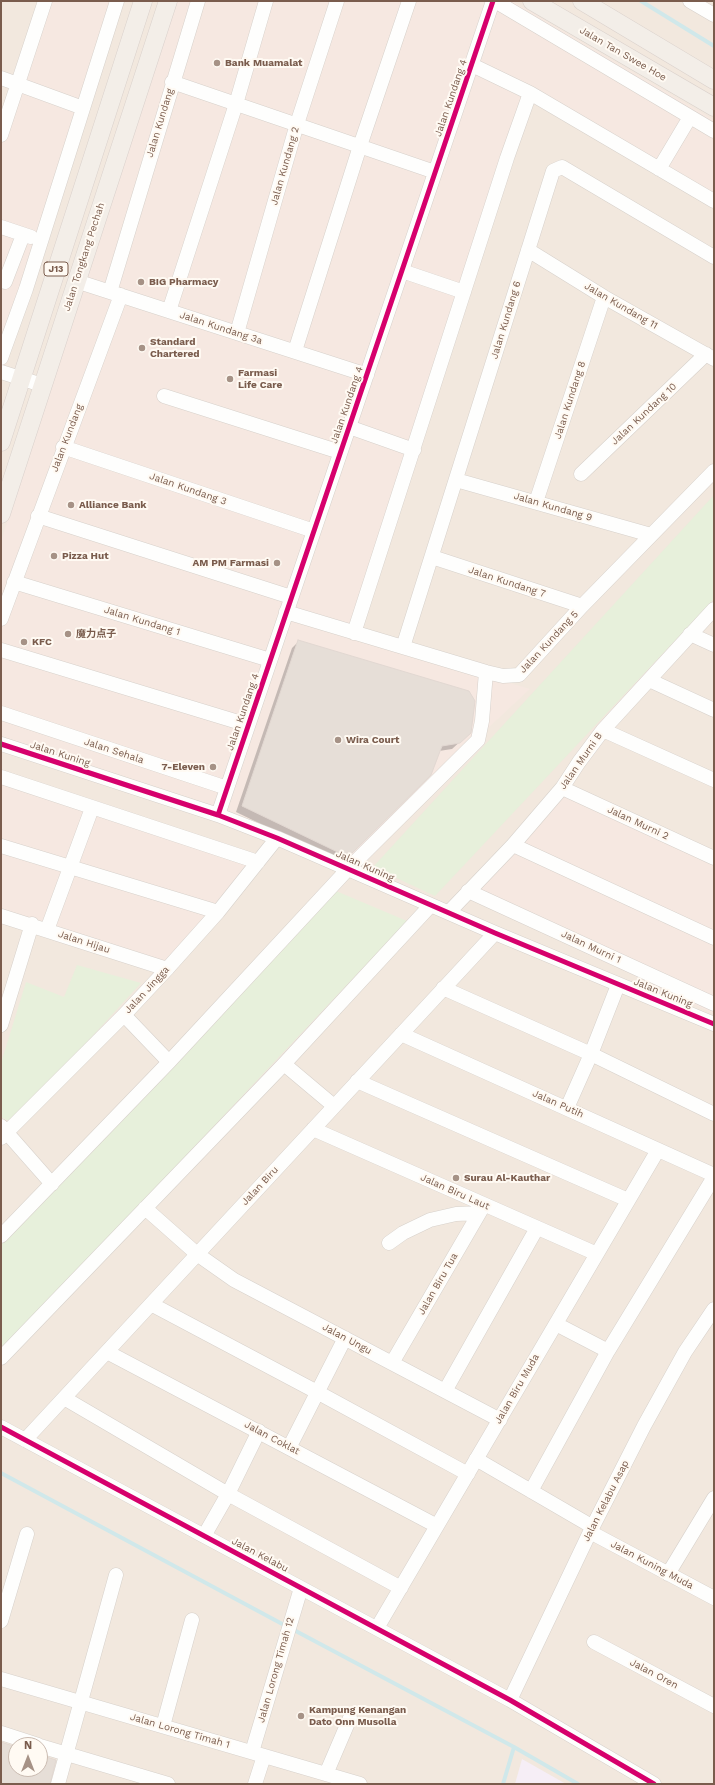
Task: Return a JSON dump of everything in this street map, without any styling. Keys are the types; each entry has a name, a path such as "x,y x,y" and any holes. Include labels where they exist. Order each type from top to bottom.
{"main road":[{"name":"J13","path":"1,442 143,1"},
{"name":"Jalan Tongkang Pechah","path":"1,514 168,1"},
{"name":"Jalan Tan Swee Hoe","path":"532,1 714,107"},
{"path":"582,1 714,80"}],"street":[{"path":"1,135 45,1"},
{"path":"1,358 26,289 117,1"},
{"name":"Jalan Kundang","path":"14,582 63,447 115,293 172,82 198,1"},
{"path":"169,311 236,104 266,1"},
{"name":"Jalan Kundang 2","path":"237,333 297,124 337,1"},
{"path":"295,351 360,146 409,1"},
{"path":"494,1 714,131"},
{"name":"Jalan Kundang 4","path":"218,815 494,1"},
{"path":"690,1 714,15"},
{"path":"472,65 530,93 714,202"},
{"path":"1,78 83,108"},
{"path":"172,82 435,172"},
{"path":"354,632 507,158 530,93"},
{"path":"659,169 690,117"},
{"name":"Jalan Kundang 6","path":"403,647 552,175 556,169 562,167 714,257"},
{"path":"1,227 40,241"},
{"path":"23,235 3,282 26,289"},
{"name":"Jalan Kundang 11","path":"528,250 604,297 710,357"},
{"path":"402,271 464,292"},
{"name":"Jalan Kundang 3a","path":"76,281 367,375"},
{"name":"Jalan Kundang 8","path":"536,502 604,297"},
{"name":"Jalan Kundang 10","path":"581,474 710,357"},
{"path":"1,372 42,386"},
{"path":"164,396 340,452"},
{"path":"349,427 414,450"},
{"name":"Jalan Kundang 3","path":"63,447 314,532"},
{"name":"Jalan Kundang 5","path":"286,612 486,672 503,676 520,675 582,606 714,471"},
{"name":"Jalan Kundang 9","path":"456,480 651,535"},
{"path":"38,516 291,597"},
{"name":"Jalan Kundang 7","path":"432,557 582,606"},
{"path":"1,619 14,582"},
{"name":"Jalan Kundang 1","path":"14,582 270,660"},
{"name":"Jalan Murni B","path":"449,912 513,845 562,788 578,762 603,730 714,609"},
{"path":"690,634 714,645"},
{"path":"1,650 248,725"},
{"path":"1,1236 169,1062 348,869 478,740 482,721 486,672"},
{"path":"649,680 714,710"},
{"name":"Jalan Sehala","path":"1,713 227,788"},
{"path":"603,730 714,780"},
{"name":"Jalan Kuning","path":"1,744 218,815 277,838 495,933 714,1024"},
{"path":"1,777 258,862"},
{"name":"Jalan Murni 2","path":"562,788 714,858"},
{"path":"47,930 92,808"},
{"name":"Jalan Jingga","path":"3,1132 124,1015 167,969 218,912 277,838"},
{"path":"513,845 714,938"},
{"path":"1,846 218,912"},
{"name":"Jalan Murni 1","path":"468,891 714,1004"},
{"path":"1,1358 284,1064 430,905"},
{"name":"Jalan Hijau","path":"1,916 32,924 167,969"},
{"path":"1,1025 32,924"},
{"name":"Jalan Biru","path":"25,1440 495,933"},
{"path":"567,1108 591,1054 618,984"},
{"path":"444,988 591,1054 714,1114"},
{"path":"124,1015 169,1062"},
{"name":"Jalan Putih","path":"401,1034 714,1176"},
{"path":"284,1064 334,1106"},
{"path":"357,1081 628,1200"},
{"name":"Jalan Biru Laut","path":"313,1129 481,1209 537,1228 597,1254"},
{"path":"3,1132 52,1184"},
{"name":"Jalan Biru Muda","path":"377,1628 658,1150"},
{"path":"531,1491 608,1351 714,1176"},
{"name":"Jalan Ungu","path":"144,1208 197,1254 234,1280 500,1420"},
{"path":"389,1243 403,1233 430,1220 481,1209"},
{"name":"Jalan Biru Tua","path":"392,1363 481,1209"},
{"path":"445,1392 537,1228"},
{"path":"151,1304 468,1474"},
{"name":"Jalan Kelabu Asap","path":"510,1700 591,1529 644,1426 685,1352 714,1309"},
{"path":"556,1324 608,1351"},
{"path":"289,1448 345,1338"},
{"name":"Jalan Coklat","path":"107,1352 437,1526"},
{"path":"64,1398 228,1494 401,1588"},
{"name":"Jalan Kelabu","path":"1,1427 510,1700 654,1784"},
{"path":"204,1536 228,1494 259,1431"},
{"name":"Jalan Kuning Muda","path":"476,1459 668,1574 714,1598"},
{"path":"668,1574 714,1498"},
{"path":"1,1621 27,1534"},
{"path":"58,1784 82,1703 116,1575"},
{"name":"Jalan Lorong Timah 12","path":"255,1784 258,1754 293,1612 301,1588"},
{"path":"163,1726 192,1620"},
{"name":"Jalan Oren","path":"594,1642 714,1706"},
{"name":"Jalan Lorong Timah 1","path":"1,1679 360,1784"},
{"path":"326,1774 350,1718"},
{"path":"1,1733 14,1737"},
{"path":"48,1748 168,1784"}],"shaded area":[{"path":"1,1 714,1 714,1784 1,1784"},
{"path":"42,1 122,1 5,365 1,364 1,125"},
{"path":"177,1 512,1 714,120 714,205 531,97 356,637 530,689 421,791 351,861 225,809 1,736 1,541"},
{"path":"1,772 266,860 168,975 1,921"},
{"path":"560,783 714,852 714,1014 459,892 511,840"},
{"path":"522,1759 566,1784 515,1784"}],"green space":[{"path":"714,495 714,599 435,896 373,867"},
{"path":"336,891 407,921 1,1352 1,1243"},
{"path":"77,965 141,983 13,1123 1,1117 1,1063 26,982 64,997"}],"building":[{"path":"298,640 469,691 475,701 471,733 460,743 442,746 431,775 348,857 242,806"},
{"path":"1,1742 8,1744 8,1777 48,1777 48,1758 56,1760 50,1784 1,1784"}],"waterway":[{"path":"641,1 714,46"},
{"path":"1,1473 286,1626"},
{"path":"292,1629 514,1747 578,1784"},
{"path":"503,1784 514,1747"}],"cycle path":[{"path":"218,815 493,1"},
{"path":"1,744 218,815 277,838 495,933 714,1024"},
{"path":"1,1427 510,1700 654,1784"}],"place":[{"name":"Bank Muamalat","path":"217,63"},
{"name":"BIG Pharmacy","path":"141,282"},
{"name":"Standard Chartered","path":"142,348"},
{"name":"Farmasi Life Care","path":"230,379"},
{"name":"Alliance Bank","path":"71,505"},
{"name":"Pizza Hut","path":"54,556"},
{"name":"AM PM Farmasi","path":"277,563"},
{"name":"魔力点子","path":"68,634"},
{"name":"KFC","path":"24,642"},
{"name":"Wira Court","path":"338,740"},
{"name":"7-Eleven","path":"213,767"},
{"name":"Surau Al-Kauthar","path":"456,1178"},
{"name":"Kampung Kenangan Dato Onn Musolla","path":"301,1716"}]}
